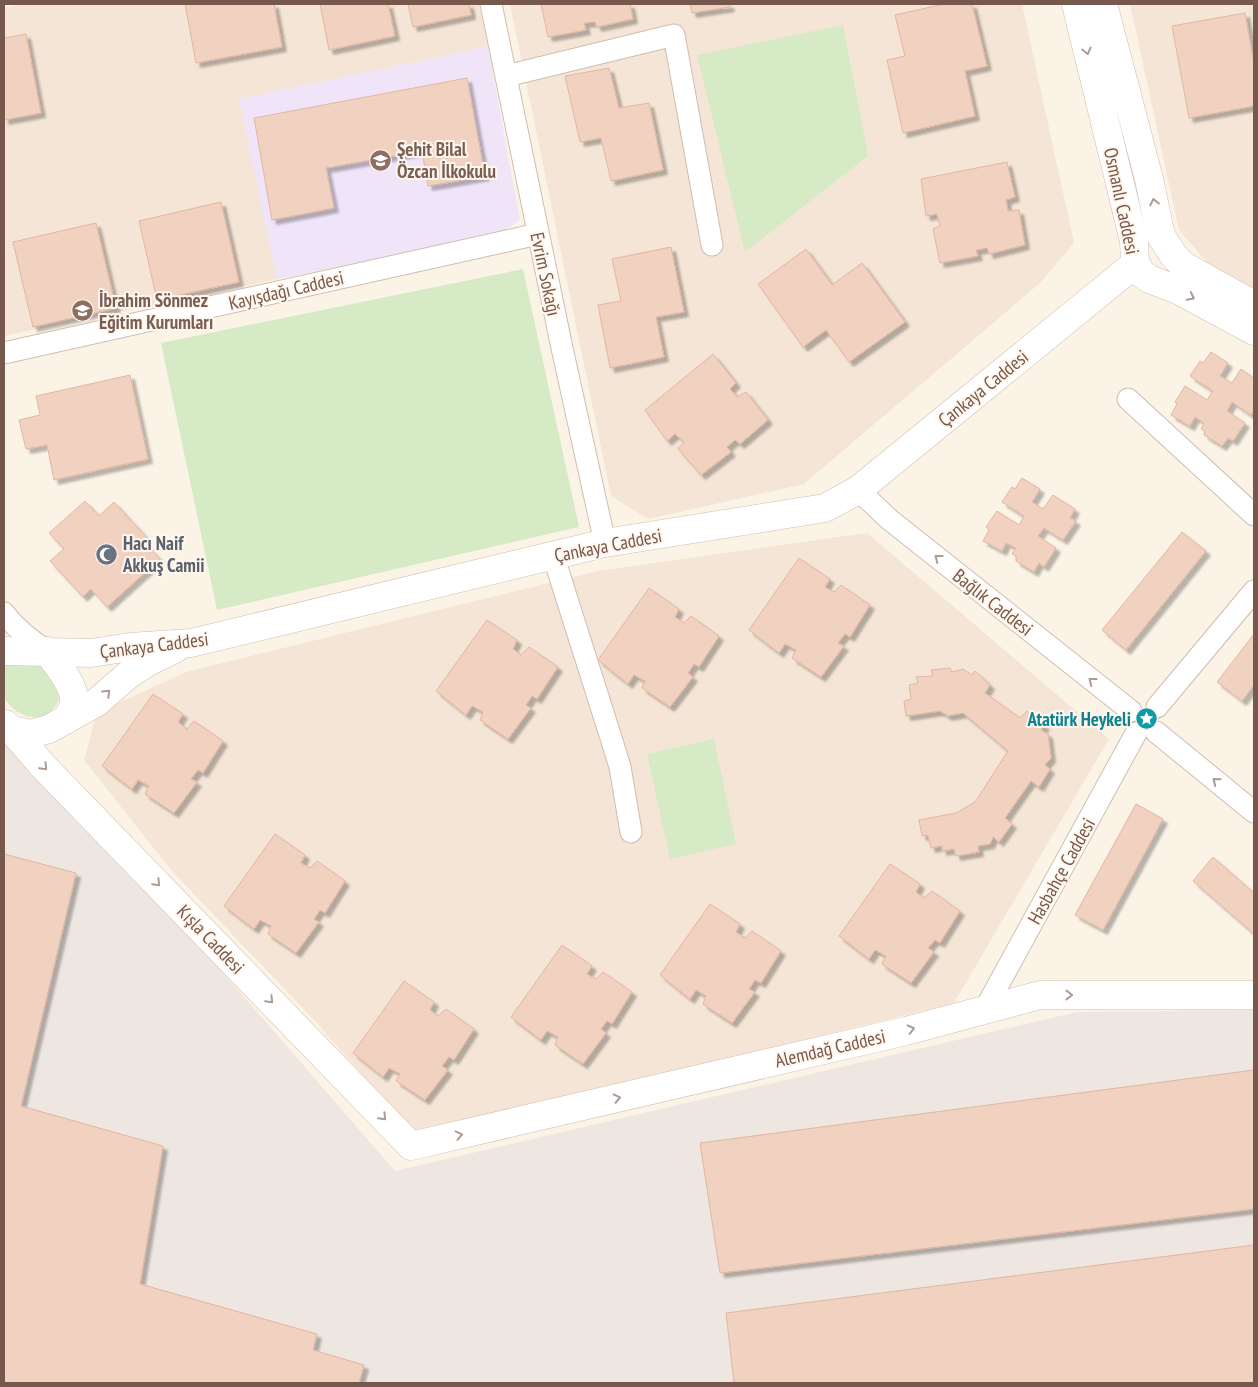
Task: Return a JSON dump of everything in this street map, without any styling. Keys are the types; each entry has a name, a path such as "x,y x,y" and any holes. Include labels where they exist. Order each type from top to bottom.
{"main road":[{"name":"Osmanlı Caddesi","path":"1076,4 1141,266"},
{"name":"Osmanlı Caddesi","path":"1103,4 1149,180 1161,236 1170,249"},
{"path":"1170,249 1168,274 1161,279 1141,266 1138,247 1155,240 1170,249 1184,266 1254,305"},
{"path":"1141,266 1178,290 1254,331"},
{"name":"Çankaya Caddesi","path":"4,651 92,652 130,647 191,643 605,544 825,508 858,490 1141,266"},
{"path":"8,726 30,734 49,728 97,702 128,674 141,666 165,653 191,643"},
{"path":"47,651 65,674 74,700 66,720"},
{"name":"Kışla Caddesi","path":"8,726 43,766 411,1146"},
{"name":"Alemdağ Caddesi","path":"411,1146 906,1031 1040,995 1254,995"}],"street":[{"name":"Evrim Sokağı","path":"491,4 538,234 605,544"},
{"path":"506,76 528,69 674,35 712,245"},
{"name":"Kayışdağı Caddesi","path":"4,353 538,234"},
{"path":"1128,400 1254,515"},
{"name":"Bağlık Caddesi","path":"858,490 890,520 1130,711"},
{"path":"553,556 620,767 631,832"},
{"path":"1156,707 1254,591"},
{"path":"4,613 13,625 29,640 47,651"},
{"path":"1146,733 1159,728 1162,717 1156,707 1143,702 1130,711 1130,725 1146,733 1254,812"},
{"name":"Hasbahçe Caddesi","path":"985,1009 1146,733"}],"shaded area":[{"path":"26,4 479,4 488,47 240,99 277,279 4,336 4,8"},
{"path":"510,4 1022,4 1074,243 1039,284 804,484 648,519 611,496"},
{"path":"1130,4 1254,4 1254,290 1211,267 1179,230"},
{"name":"Şehit Bilal Özcan İlkokulu","path":"488,47 520,220 499,234 277,279 239,99"},
{"path":"867,533 1109,739 954,1003 417,1136 314,1020 171,870 84,760 97,713 186,672 598,571"},
{"path":"4,742 192,937 395,1171 1077,1012 1254,1010 1254,1383 4,1383"}],"green space":[{"path":"843,25 868,156 745,252 697,55"},
{"path":"523,269 579,527 217,610 161,343"},
{"path":"4,665 42,666 61,692 59,700 51,711 46,715 33,717 18,712 12,707 4,698"},
{"path":"714,739 736,844 670,859 647,754"}],"building":[{"path":"185,4 274,4 282,47 196,63"},
{"path":"320,4 388,4 395,36 329,50"},
{"path":"408,4 469,4 471,15 413,27"},
{"path":"541,4 630,4 633,19 597,27 595,22 584,23 586,30 548,37"},
{"path":"690,4 729,4 730,7 692,13"},
{"path":"944,4 972,4 987,66 965,71 975,116 903,133 887,60 905,56 895,15"},
{"path":"1245,13 1254,64 1254,106 1189,118 1172,26"},
{"path":"26,34 41,113 4,120 4,38"},
{"path":"609,68 619,108 649,103 663,170 611,181 601,138 580,142 565,76"},
{"path":"467,78 485,176 428,186 422,151 326,168 334,208 272,220 254,118"},
{"path":"1007,162 1015,197 1006,200 1008,211 1019,210 1025,245 989,254 987,248 976,250 978,256 940,263 933,229 940,226 937,214 926,216 921,179"},
{"path":"221,202 239,282 157,300 139,221"},
{"path":"96,223 116,308 33,327 13,242"},
{"path":"671,247 684,312 656,317 664,357 610,368 598,305 621,301 612,259"},
{"path":"806,249 832,285 862,263 905,322 849,362 826,330 803,347 758,284"},
{"path":"1211,352 1228,363 1220,376 1232,383 1241,369 1254,378 1254,410 1251,415 1232,402 1227,411 1245,423 1233,441 1228,438 1222,446 1204,435 1205,431 1201,429 1204,423 1195,417 1190,426 1171,415 1177,404 1175,402 1185,386 1207,400 1213,391 1190,376 1200,361 1203,363"},
{"path":"713,354 736,383 730,389 737,397 746,392 768,420 740,444 735,440 727,447 731,452 701,475 678,449 684,442 675,434 667,441 645,410"},
{"path":"130,375 148,459 54,480 47,445 26,449 19,420 40,415 36,396"},
{"path":"1022,478 1040,489 1032,502 1043,509 1053,495 1075,509 1070,518 1076,521 1063,540 1044,528 1038,536 1056,548 1044,567 1039,563 1034,572 1016,561 1016,556 1012,554 1016,548 1006,543 1002,551 983,541 989,530 986,527 997,511 1019,525 1024,516 1002,502 1012,487 1015,489"},
{"name":"Hacı Naif Akkuş Camii","path":"85,501 99,516 114,502 147,538 144,542 160,559 107,607 91,589 83,597 50,561 64,549 49,533"},
{"path":"1182,532 1206,551 1126,650 1102,630"},
{"path":"799,558 830,579 825,587 834,592 841,585 870,605 850,637 845,634 838,643 844,646 821,677 792,658 796,650 785,644 779,653 749,630"},
{"path":"649,588 679,609 675,617 684,623 691,616 719,636 699,667 694,664 688,673 693,677 670,707 642,688 645,681 634,675 628,684 598,660"},
{"path":"487,620 517,640 513,649 521,655 529,647 558,667 537,699 532,696 526,705 531,708 508,739 480,720 483,712 472,706 466,715 436,691"},
{"path":"1254,634 1254,685 1242,701 1217,682"},
{"path":"950,668 952,672 963,669 972,675 975,671 990,685 985,693 1020,718 1027,711 1045,726 1041,730 1048,734 1051,758 1045,765 1050,769 1039,787 1031,781 1005,818 1012,824 999,842 993,837 990,844 978,846 979,852 956,856 954,849 942,851 942,846 931,848 928,835 922,836 919,820 956,813 975,802 1008,751 963,713 948,716 940,711 906,716 904,701 911,699 909,685 918,683 916,677 933,676 931,670"},
{"path":"153,694 183,714 178,722 187,729 194,721 223,741 203,773 198,770 191,779 197,782 174,813 145,794 149,786 138,780 132,789 102,766"},
{"path":"1136,804 1163,819 1103,930 1075,915"},
{"path":"275,834 305,855 301,863 310,868 317,861 345,881 325,913 320,910 314,919 319,922 296,953 268,934 271,926 260,920 254,929 224,906"},
{"path":"4,854 76,873 21,1106 163,1146 140,1284 317,1334 313,1350 364,1365 359,1383 4,1383"},
{"path":"1213,857 1254,893 1254,934 1193,881"},
{"path":"890,864 920,884 916,892 924,898 932,891 960,911 940,943 935,940 928,948 934,952 911,983 882,964 886,956 875,950 869,959 839,936"},
{"path":"710,904 740,924 736,932 745,938 752,931 781,951 761,983 755,980 749,989 755,992 732,1023 703,1004 706,996 696,990 690,999 660,975"},
{"path":"562,945 592,966 587,974 596,979 603,972 632,992 612,1024 607,1021 601,1029 606,1033 583,1064 555,1045 558,1037 547,1031 541,1040 511,1017"},
{"path":"404,981 434,1002 430,1010 438,1016 446,1009 474,1029 454,1060 449,1057 442,1066 448,1070 425,1100 396,1081 400,1074 389,1068 383,1077 353,1053"},
{"path":"1254,1070 1254,1209 720,1273 700,1143"},
{"path":"1254,1245 1254,1383 734,1383 726,1313"}],"place":[{"name":"Şehit Bilal Özcan İlkokulu","path":"381,160"},
{"name":"İbrahim Sönmez Eğitim Kurumları","path":"83,311"},
{"name":"Hacı Naif Akkuş Camii","path":"107,554"},
{"name":"Atatürk Heykeli","path":"1147,719"}]}
